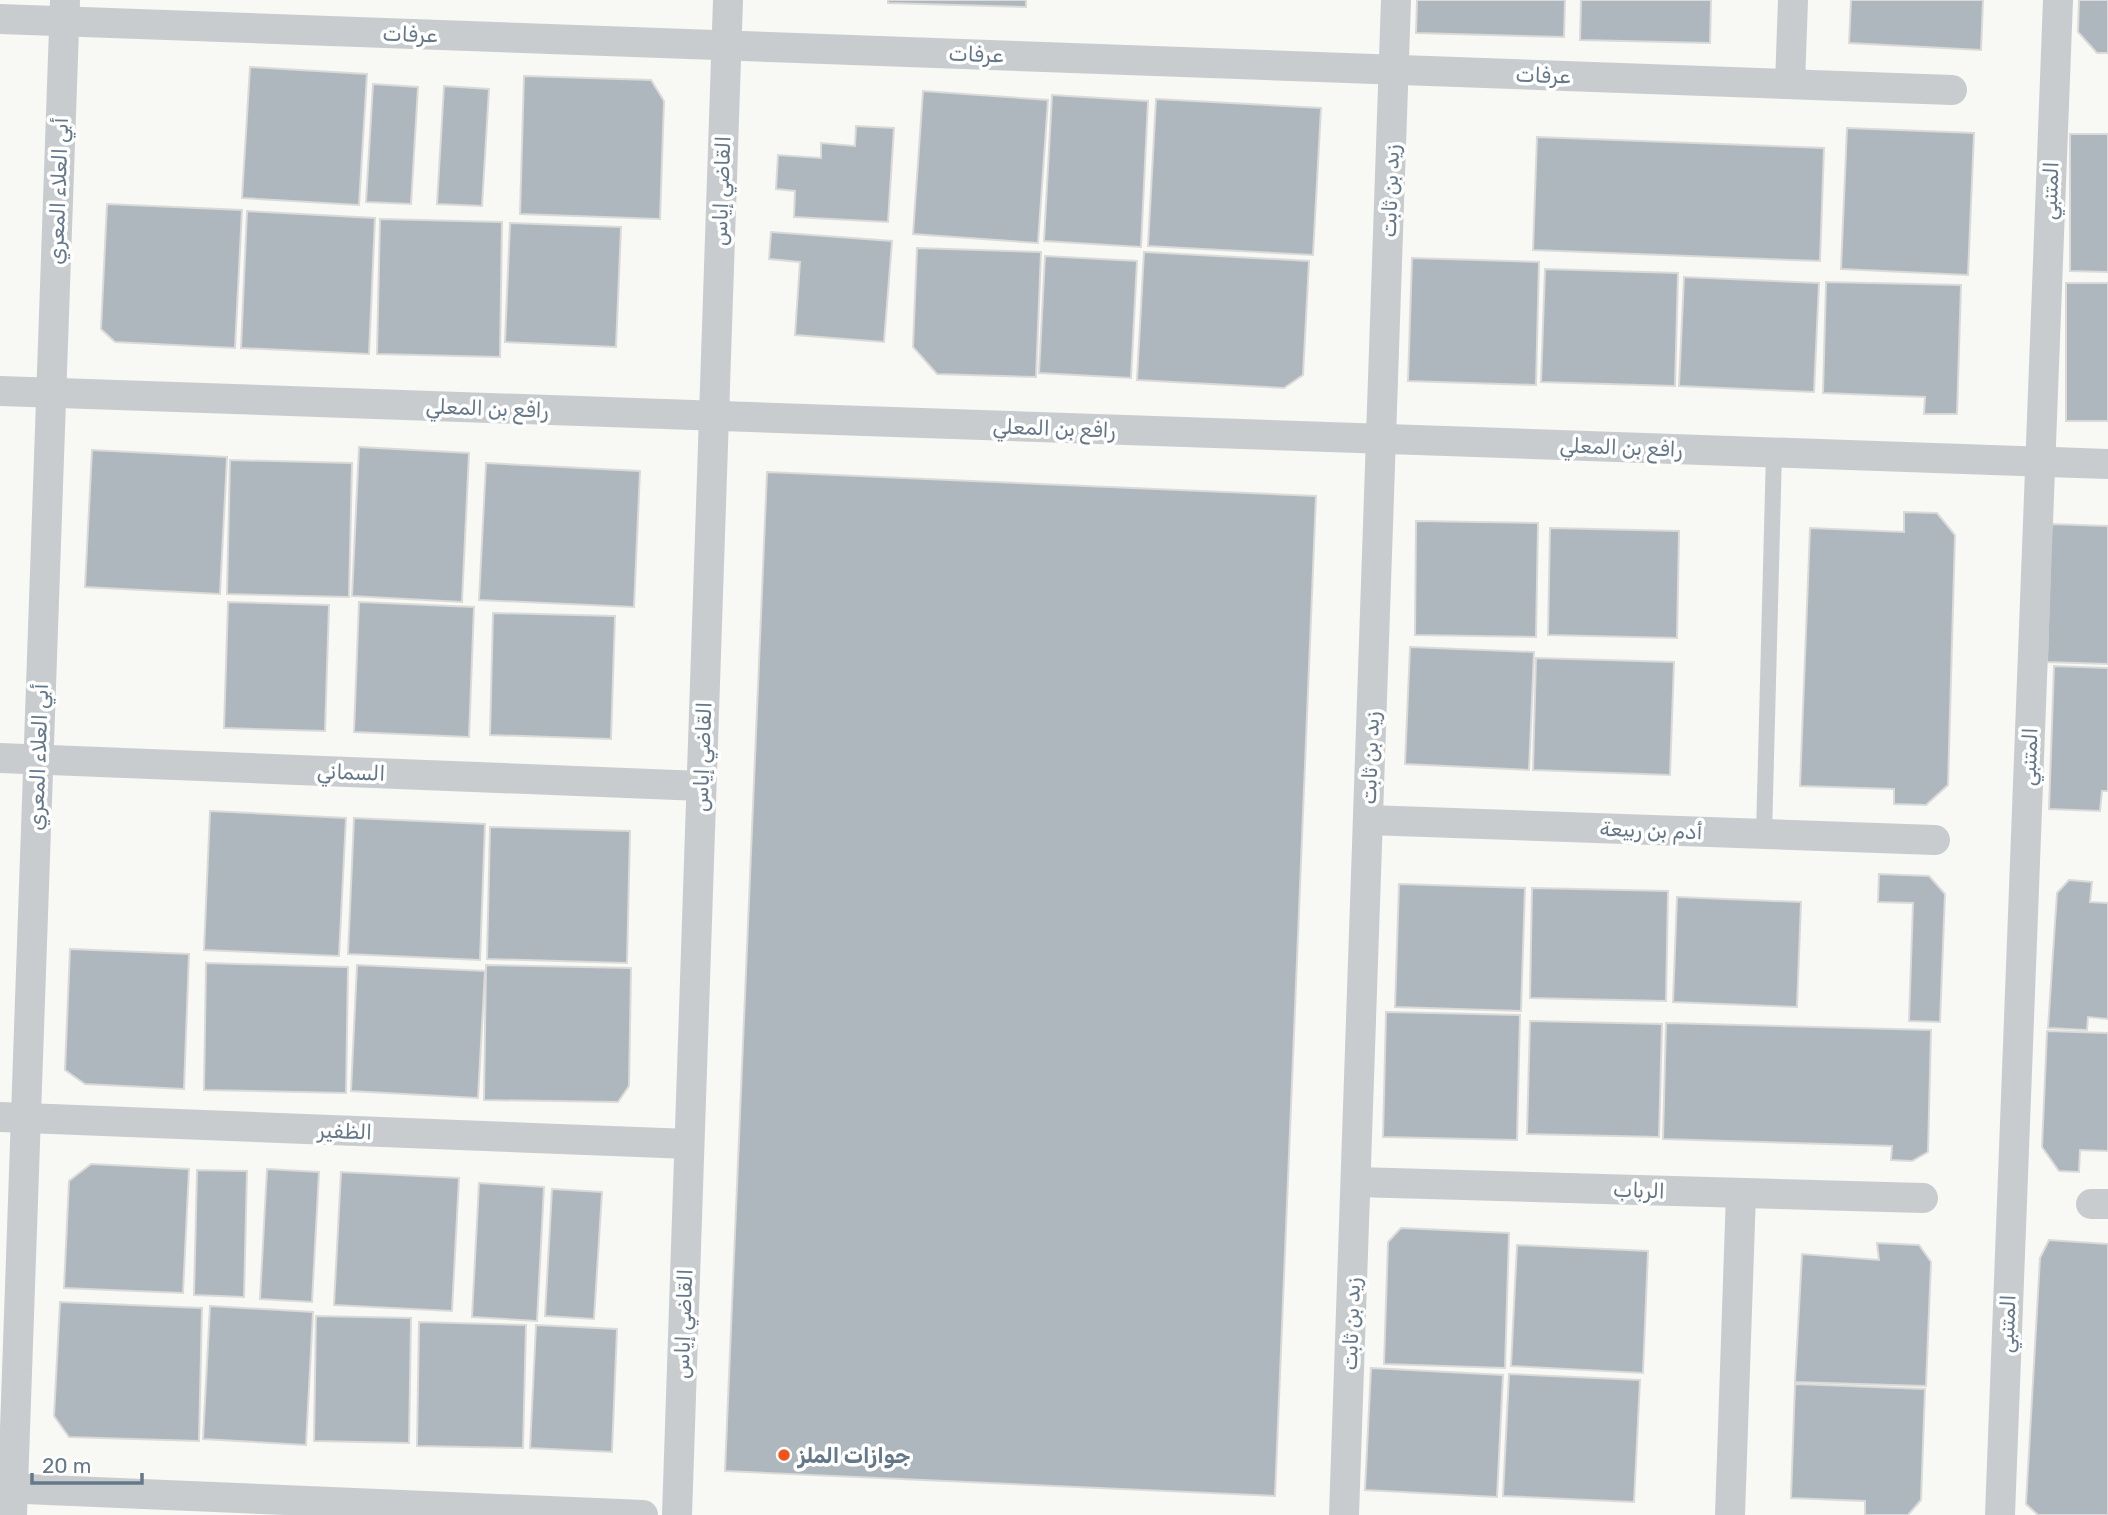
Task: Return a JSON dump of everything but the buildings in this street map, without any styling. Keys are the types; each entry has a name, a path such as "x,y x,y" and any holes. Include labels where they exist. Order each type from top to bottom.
{"street":[{"name":"القاضي إياس","path":"677,1515 728,0"},
{"name":"زيد بن ثابت","path":"1344,1515 1396,0"},
{"path":"1790,84 1793,0"},
{"name":"المتنبي","path":"2000,1515 2057,0"},
{"name":"عرفات","path":"0,19 64,11 726,46 1952,90"},
{"name":"أبي العلاء المعري","path":"8,1497 13,1118 38,759 64,11"},
{"name":"رافع بن المعلي","path":"0,391 2108,464"},
{"name":"السماني","path":"0,758 701,786"},
{"name":"أدم بن ربيعة","path":"1368,820 1935,840"},
{"name":"الظفير","path":"13,1118 689,1144"},
{"name":"الرباب","path":"1356,1182 1923,1198"},
{"path":"1730,1515 1741,1193"},
{"path":"8,1497 643,1515"}],"lane":[{"path":"1763,834 1774,452"}],"place":[{"name":"جوازات الملز","path":"784,1455"}]}
